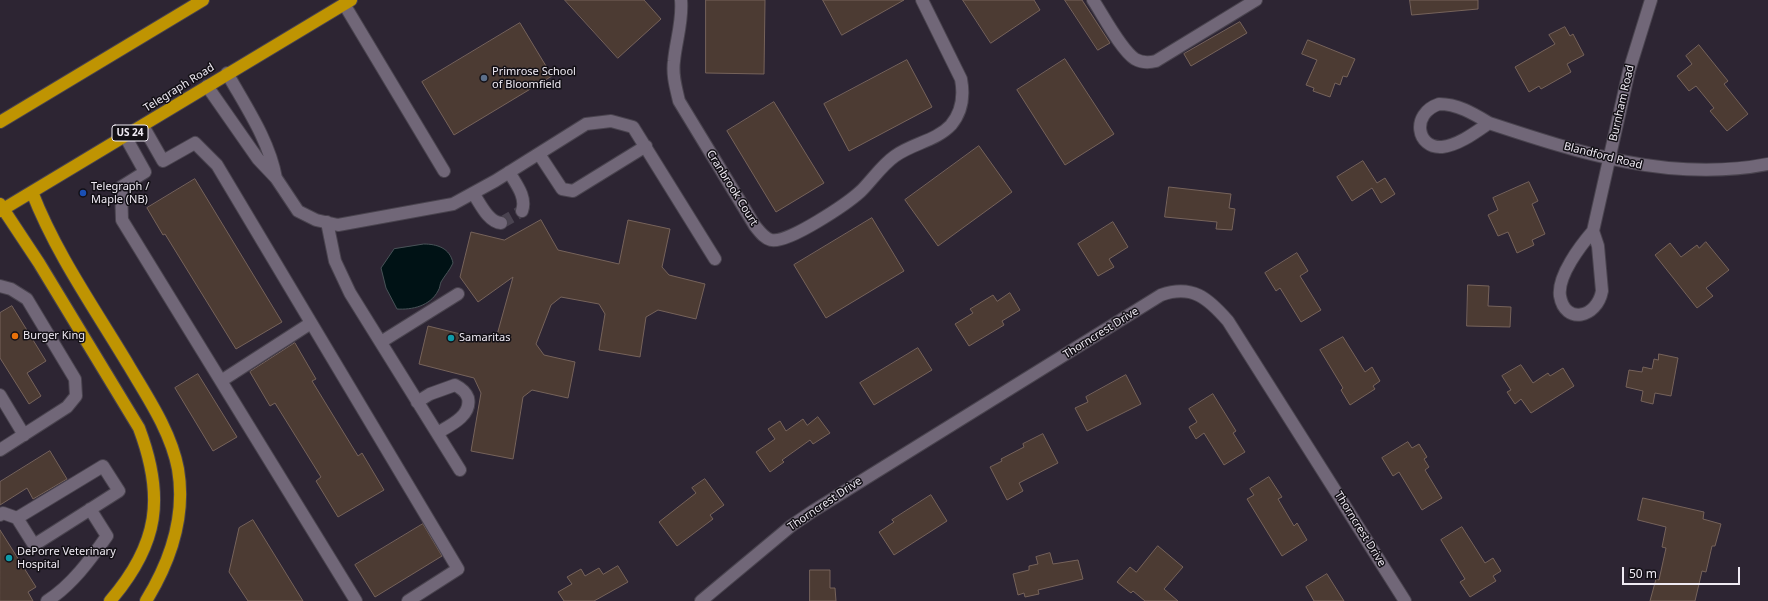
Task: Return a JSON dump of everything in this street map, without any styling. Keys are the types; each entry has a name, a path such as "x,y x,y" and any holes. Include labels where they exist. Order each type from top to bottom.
{"highway":[{"path":"0,122 203,0"},
{"name":"Telegraph Road","path":"1,208 32,192 348,2"},
{"path":"32,192 49,233 153,406 170,443 176,463 180,492 175,532 169,556 160,578 146,601"},
{"path":"1,208 139,428 147,449 153,474 155,499 152,525 145,550 134,571 110,601"}],"street":[{"name":"Cranbrook Court","path":"681,0 682,17 673,63 674,78 679,101 755,226 762,235 771,240 782,240 793,235 839,207 860,191 892,158 911,146 937,135 951,124 956,117 962,100 963,89 961,79 922,0"},
{"path":"1093,0 1127,53 1136,60 1146,63 1156,61 1256,0"},
{"name":"Burnham Road","path":"1593,231 1629,71 1651,0"},
{"path":"348,2 444,171"},
{"path":"227,74 260,133 273,160 276,178"},
{"path":"207,86 258,160 276,178 298,210 316,220 338,224 453,204 539,154 586,124 611,121 633,127 715,259"},
{"name":"Blandford Road","path":"1489,123 1452,144 1441,147 1431,145 1424,137 1420,129 1421,118 1423,115 1433,106 1446,104 1469,111 1489,123 1610,160 1651,167 1718,171 1768,164"},
{"path":"143,126 163,161"},
{"path":"125,136 146,172"},
{"path":"356,601 122,220 121,187 195,143 217,166 458,569 408,601"},
{"path":"539,154 562,189 573,191 646,146"},
{"path":"509,172 523,198 524,205 522,211"},
{"path":"473,193 491,219 501,223"},
{"path":"326,222 335,261 350,293 460,470"},
{"path":"1593,231 1598,246 1602,291 1601,298 1597,306 1590,311 1583,314 1574,314 1567,310 1563,303 1560,295 1561,284 1567,268 1582,244 1593,231"},
{"path":"0,286 11,289 26,299 75,379 76,396 67,406 0,450"},
{"name":"Thorncrest Drive","path":"701,601 791,526 813,511 1161,295 1174,291 1188,291 1205,298 1216,307 1228,321 1406,601"},
{"path":"381,342 458,294"},
{"path":"220,380 311,323"},
{"path":"417,402 430,394 455,385 461,387 467,395 469,404 467,411 455,422 437,433"},
{"path":"0,395 24,435"},
{"path":"0,515 3,513 17,518 34,545 118,491 104,466 17,518"},
{"path":"47,601 61,592 89,560 106,536 90,509"}],"shaded area":[{"path":"424,244 438,246 446,250 453,263 441,282 435,296 420,306 409,309 397,309 386,288 381,268 394,249"}],"building":[{"path":"565,0 644,0 661,19 618,58"},
{"path":"706,0 765,0 764,74 706,73"},
{"path":"823,0 904,0 842,35"},
{"path":"963,0 1034,0 1040,10 991,43"},
{"path":"1065,0 1082,0 1110,43 1098,50"},
{"path":"1410,0 1478,0 1478,9 1412,15"},
{"path":"1240,22 1247,33 1191,66 1184,54"},
{"path":"520,23 552,76 454,135 422,82"},
{"path":"1565,27 1570,36 1573,34 1584,55 1567,64 1571,72 1541,89 1539,86 1529,92 1515,67 1555,44 1549,35"},
{"path":"1308,40 1355,59 1347,77 1343,76 1340,85 1335,83 1330,97 1313,91 1314,88 1306,85 1317,60 1302,54"},
{"path":"1699,45 1728,81 1724,84 1748,114 1727,131 1710,111 1714,108 1696,86 1689,91 1677,76 1692,64 1686,56"},
{"path":"1065,59 1114,134 1065,165 1017,90"},
{"path":"907,60 932,107 849,151 824,104"},
{"path":"774,102 824,183 776,212 727,131"},
{"path":"979,146 1012,192 938,246 905,200"},
{"path":"1363,161 1377,183 1385,178 1395,194 1381,203 1372,188 1352,201 1337,177"},
{"path":"195,179 282,322 236,349 165,234 163,235 147,208"},
{"path":"1529,182 1538,201 1532,204 1545,234 1532,240 1534,245 1517,253 1508,232 1498,236 1488,215 1498,210 1493,198"},
{"path":"1169,187 1231,194 1229,208 1235,209 1232,230 1216,229 1217,222 1165,217"},
{"path":"872,218 904,271 826,318 794,265"},
{"name":"Samaritas","path":"541,220 558,250 619,264 628,220 670,229 662,267 669,275 705,284 696,319 658,310 646,317 640,357 599,350 605,314 599,304 561,297 551,305 536,344 544,355 575,362 568,398 532,390 523,397 513,459 471,451 481,393 474,378 419,364 428,326 489,341 497,335 513,277 478,302 460,277 471,232 504,240"},
{"path":"1113,222 1128,247 1109,259 1114,267 1098,276 1078,244"},
{"path":"1706,242 1729,270 1706,288 1713,296 1697,308 1655,255 1670,243 1681,257 1697,245 1699,248"},
{"path":"1297,253 1308,271 1300,276 1321,310 1301,322 1280,288 1276,291 1265,273"},
{"path":"1468,285 1489,286 1488,306 1511,307 1510,327 1467,326"},
{"path":"1010,293 1020,310 1002,321 1004,325 969,346 955,324 973,313 970,309 993,295 997,301"},
{"name":"Burger King","path":"12,306 46,361 27,373 41,396 29,404 0,358 0,313"},
{"path":"1343,337 1365,372 1372,367 1380,381 1373,386 1375,389 1350,405 1341,390 1343,388 1320,350"},
{"path":"295,343 316,379 312,381 358,456 362,453 384,490 338,517 316,481 321,477 275,403 270,406 250,372"},
{"path":"918,348 932,370 874,405 860,383"},
{"path":"1659,354 1678,358 1671,396 1655,393 1653,404 1641,401 1643,391 1626,387 1629,370 1642,372 1643,367 1652,369 1654,359 1658,360"},
{"path":"1521,365 1533,383 1548,373 1550,376 1563,368 1574,386 1531,413 1521,399 1515,404 1507,392 1511,390 1502,376"},
{"path":"198,374 237,437 213,451 175,388"},
{"path":"1126,375 1141,404 1087,431 1075,408 1088,402 1086,397"},
{"path":"1213,394 1236,431 1233,433 1245,452 1224,465 1204,433 1196,439 1189,427 1197,422 1189,409"},
{"path":"818,417 830,433 813,444 810,440 782,460 784,462 770,472 756,452 775,439 768,429 780,421 786,431 803,419 807,425"},
{"path":"1043,434 1058,463 1019,483 1023,491 1007,500 990,467 1002,461 1001,459 1024,447 1023,444"},
{"path":"1408,442 1412,448 1419,444 1427,457 1424,459 1429,467 1425,470 1442,498 1422,510 1399,472 1393,476 1382,458"},
{"path":"50,451 67,479 33,499 27,488 0,505 0,482"},
{"path":"1269,477 1282,497 1278,499 1294,526 1297,523 1307,540 1282,556 1247,499 1254,495 1250,489"},
{"path":"705,479 724,505 710,515 713,519 677,546 659,522 696,493 692,488"},
{"path":"931,495 947,521 894,555 879,532 894,522 892,520"},
{"path":"1643,498 1704,512 1703,519 1721,524 1715,546 1712,546 1706,572 1702,571 1695,601 1650,601 1656,579 1659,580 1666,548 1662,547 1666,527 1638,520"},
{"path":"253,520 303,601 248,601 229,572 239,528"},
{"path":"423,524 442,556 375,597 355,565"},
{"path":"1462,527 1485,563 1493,558 1501,571 1493,576 1496,581 1470,597 1460,582 1465,579 1441,540"},
{"name":"DePorre Veterinary Hospital","path":"0,530 36,587 28,592 33,601 0,601"},
{"path":"1158,546 1183,567 1164,589 1178,601 1145,601 1133,591 1131,593 1117,582 1130,567 1136,572"},
{"path":"1050,553 1053,564 1078,560 1083,579 1038,590 1039,594 1025,597 1024,593 1018,595 1013,574 1029,570 1029,566 1038,564 1036,557"},
{"path":"618,566 628,582 594,601 564,601 558,592 572,584 567,577 581,569 585,576 599,568 603,574"},
{"path":"810,570 830,570 830,588 835,588 836,601 810,601"},
{"path":"1327,574 1344,601 1314,601 1306,587"}],"tunnel":[{"path":"501,223 522,211"}],"place":[{"name":"Primrose School of Bloomfield","path":"484,78"},
{"name":"Telegraph / Maple (NB)","path":"83,193"},
{"name":"Burger King","path":"15,336"},
{"name":"Samaritas","path":"451,338"},
{"name":"DePorre Veterinary Hospital","path":"9,558"}]}
